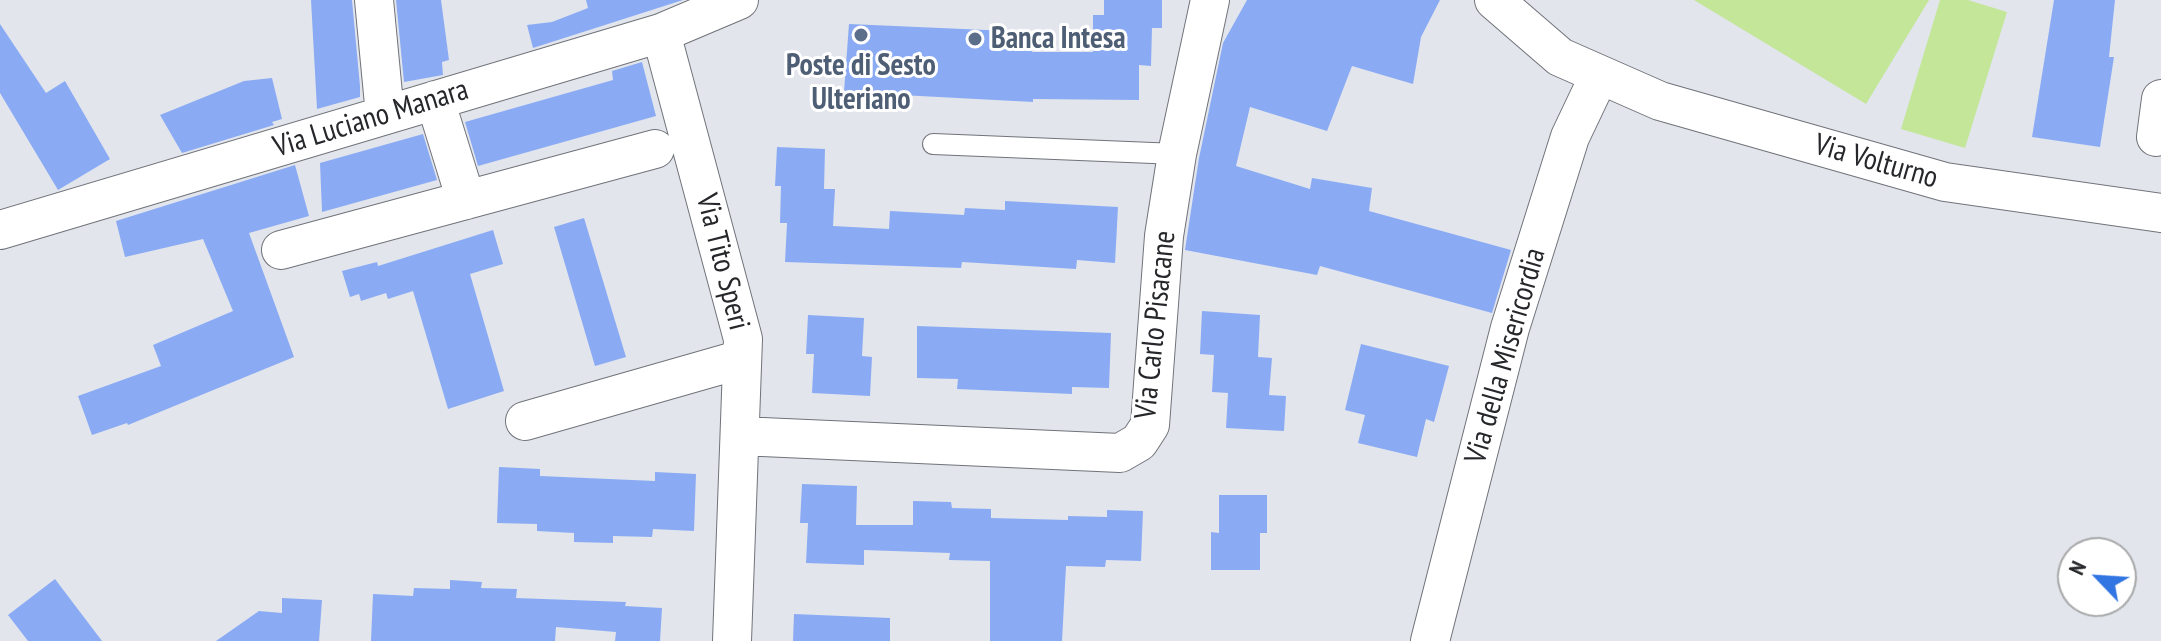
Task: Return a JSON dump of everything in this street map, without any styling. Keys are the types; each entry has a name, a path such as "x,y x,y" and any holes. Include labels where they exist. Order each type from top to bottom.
{"street":[{"path":"374,0 385,115"},
{"name":"Via Luciano Manara","path":"0,230 661,33 739,0"},
{"name":"Via Carlo Pisacane","path":"740,436 1120,453 1139,442 1150,425 1164,236 1177,154 1210,0"},
{"path":"1494,0 1560,57 1599,76"},
{"name":"Via Tito Speri","path":"661,33 743,339 732,641"},
{"name":"Via Volturno","path":"1599,76 1660,101 1945,182 2161,213"},
{"name":"Via della Misericordia","path":"1430,641 1510,328 1570,137 1599,76"},
{"path":"2156,137 2161,99"},
{"path":"435,100 466,200"},
{"path":"281,250 655,149"},
{"path":"525,421 742,359"}],"lane":[{"path":"933,144 1177,154"}],"green space":[{"path":"1694,0 1929,0 1866,104"},
{"path":"1940,0 1968,0 2007,12 1965,148 1901,129"}],"building":[{"path":"311,0 352,0 360,86 360,97 317,109"},
{"path":"396,0 441,0 449,60 442,62 443,75 404,82"},
{"path":"586,0 683,0 533,48 527,25 552,22 588,8"},
{"path":"1104,0 1162,0 1162,28 1152,28 1151,66 1139,65 1139,100 1033,99 1033,102 844,92 849,24 1032,32 1032,52 1093,52 1093,15 1104,15"},
{"path":"1247,0 1440,0 1421,37 1413,84 1352,66 1327,131 1250,107 1236,166 1310,189 1312,178 1372,188 1369,211 1511,250 1492,313 1320,266 1317,275 1185,250 1199,158 1223,43"},
{"path":"2054,0 2115,0 2109,57 2114,57 2100,147 2032,137"},
{"path":"0,24 46,93 65,81 110,159 58,190 0,93"},
{"path":"642,62 656,116 478,166 465,122 613,80 612,71"},
{"path":"272,78 282,119 272,122 274,125 182,153 160,115 244,81"},
{"path":"423,134 437,180 322,212 320,163"},
{"path":"777,147 825,149 824,189 835,189 833,226 889,229 890,211 964,215 965,208 1005,210 1005,201 1118,207 1115,263 1077,260 1076,269 962,262 961,268 785,262 787,223 780,223 781,186 775,186"},
{"path":"295,165 309,216 249,233 294,357 128,425 92,435 78,396 161,366 153,345 233,311 203,239 125,257 116,221"},
{"path":"584,218 626,357 595,366 554,227"},
{"path":"493,230 503,264 470,274 504,391 448,409 413,291 388,299 386,293 361,301 359,294 350,297 342,271 377,262 378,266"},
{"path":"1202,311 1260,315 1258,357 1272,358 1269,395 1286,396 1284,431 1226,428 1228,393 1212,392 1214,355 1200,354"},
{"path":"808,315 864,318 862,356 872,357 870,396 812,393 814,354 806,354"},
{"path":"917,326 1111,333 1109,388 1072,387 1072,394 957,389 958,379 917,378"},
{"path":"1361,344 1449,366 1434,422 1426,419 1417,457 1358,443 1365,415 1345,410"},
{"path":"499,467 540,469 540,476 655,481 655,472 696,474 694,531 653,529 652,537 613,536 613,543 574,542 574,533 537,531 537,524 497,523"},
{"path":"802,484 857,486 856,525 913,525 913,501 951,502 952,508 991,509 991,518 1068,520 1068,516 1107,517 1107,510 1143,511 1141,561 1106,560 1105,567 1066,566 1062,641 990,641 990,561 949,560 950,553 864,550 864,565 806,563 808,523 800,523"},
{"path":"1219,495 1267,495 1267,533 1260,533 1260,570 1211,570 1211,532 1219,533"},
{"path":"55,579 102,641 28,641 8,615"},
{"path":"450,580 482,582 481,588 517,589 516,598 626,602 625,606 662,608 660,641 615,641 616,632 556,627 555,641 371,641 373,594 413,596 414,588 450,589"},
{"path":"282,598 322,600 319,641 216,641 259,611 282,613"},
{"path":"794,614 890,618 890,641 793,641"}],"place":[{"name":"Poste di Sesto Ulteriano","path":"861,35"},
{"name":"Banca Intesa","path":"975,39"}]}
